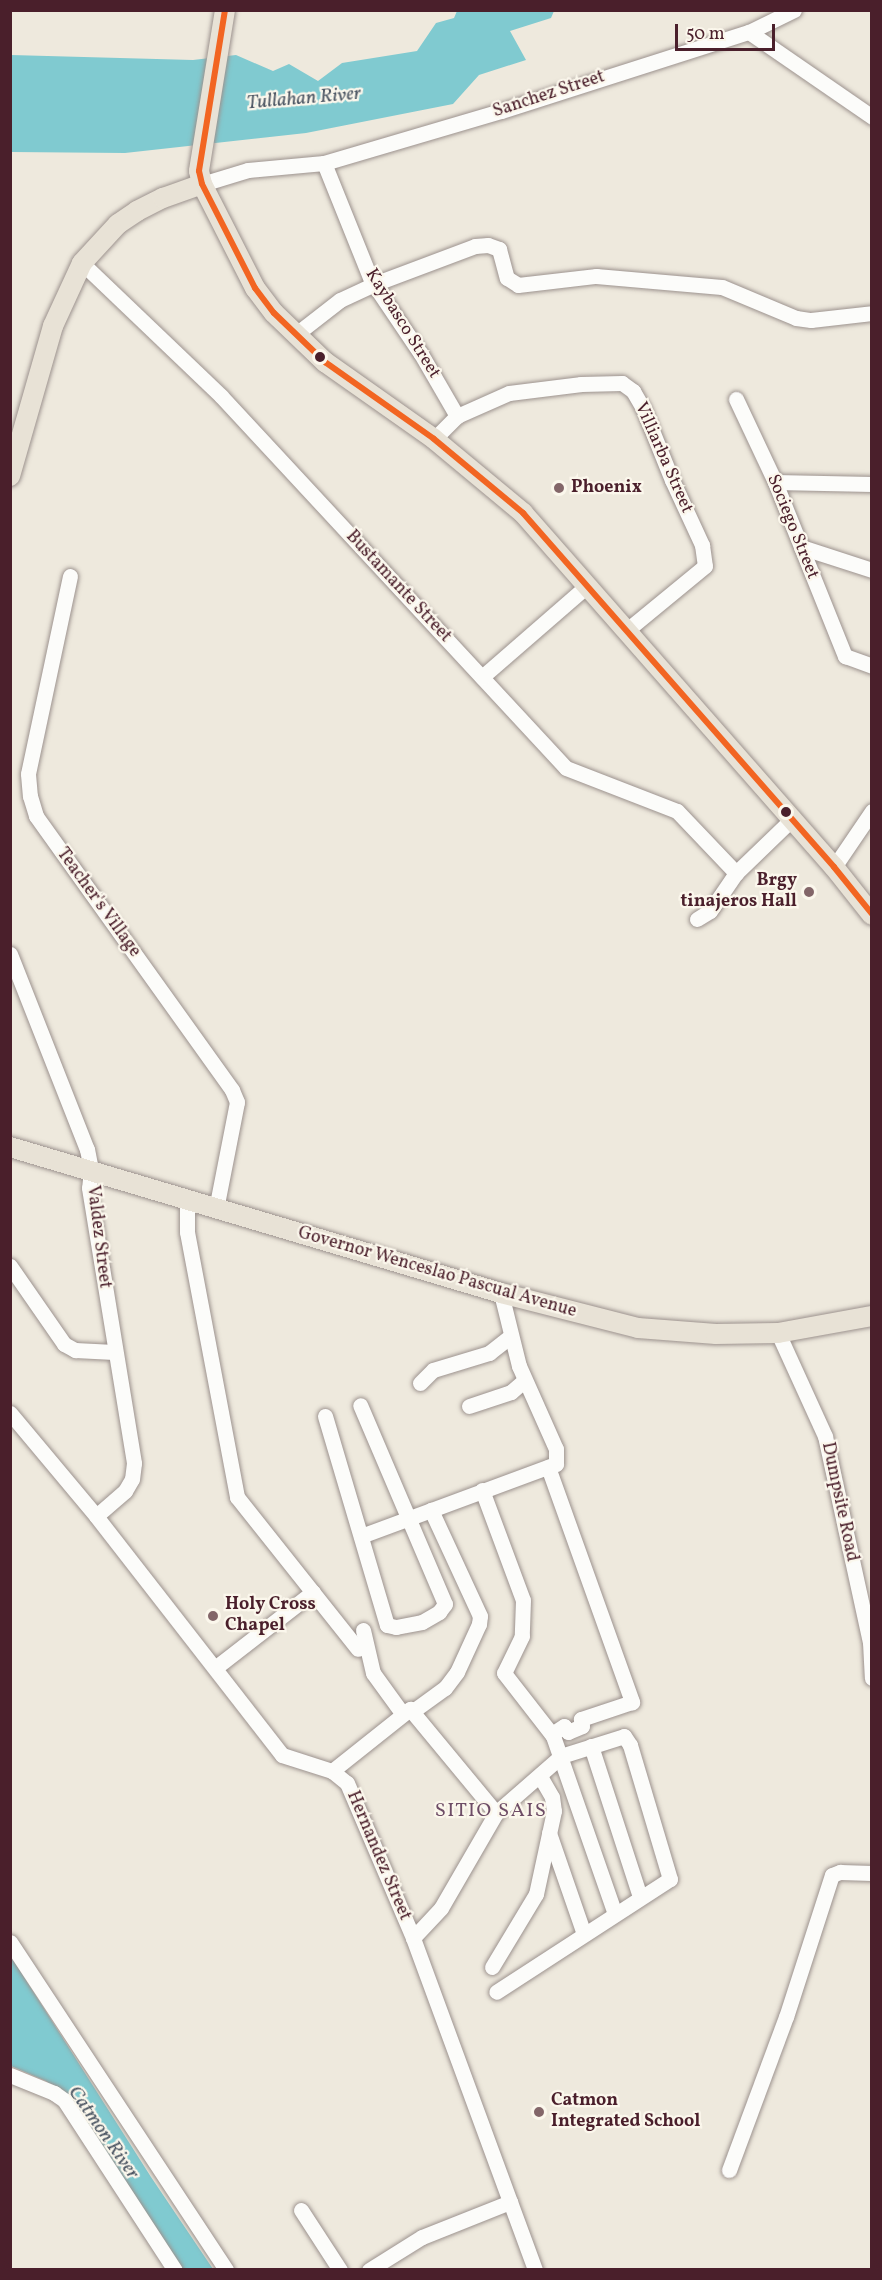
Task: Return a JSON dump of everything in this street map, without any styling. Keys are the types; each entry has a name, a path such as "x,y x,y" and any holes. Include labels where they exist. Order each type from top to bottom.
{"main road":[{"path":"225,10 222,44 201,148 199,171 202,184 255,288 295,335 325,362 434,439 523,513 834,867 872,915"},
{"path":"10,477 53,326 82,263 118,224 137,211 163,198 202,184"},
{"name":"Governor Wenceslao Pascual Avenue","path":"10,1147 91,1170 187,1202 501,1293 638,1328 716,1334 778,1333 872,1316"}],"street":[{"name":"Sanchez Street","path":"202,184 248,170 324,163 501,111 748,32 794,10"},
{"path":"748,32 872,117"},
{"name":"Kaybasco Street","path":"324,163 374,284 421,354 457,416"},
{"path":"295,335 340,300 374,284 475,246 488,244 499,249 507,278 518,285 596,276 722,287 796,318 811,320 872,313"},
{"name":"Bustamante Street","path":"82,263 221,396 566,768 677,811 736,873"},
{"name":"Villiarba Street","path":"434,439 457,416 509,393 581,384 622,383 633,392 702,545 705,566 627,630"},
{"name":"Sociego Street","path":"736,399 775,482 845,656 872,666"},
{"path":"775,482 872,483"},
{"path":"801,547 872,570"},
{"name":"Teacher's Village","path":"70,576 28,774 30,796 36,816 232,1090 237,1102 216,1209"},
{"path":"482,677 588,585"},
{"path":"834,867 872,811"},
{"path":"697,919 710,911 736,873 792,819"},
{"name":"Valdez Street","path":"10,954 87,1149 91,1170 89,1188 114,1352 134,1462 132,1479 126,1491 96,1516"},
{"path":"187,1202 187,1232 237,1497 358,1649"},
{"path":"10,1266 64,1344 75,1350 114,1352"},
{"path":"362,1536 556,1464 556,1449 525,1380 501,1293"},
{"name":"Dumpsite Road","path":"778,1333 825,1436 870,1642 872,1678"},
{"path":"420,1383 433,1370 489,1353 511,1336"},
{"path":"469,1406 511,1392 525,1380"},
{"path":"325,1416 387,1625 396,1627 422,1622 439,1612 445,1604 437,1581 407,1520 360,1405"},
{"name":"Hernandez Street","path":"10,1413 96,1516 282,1755 332,1771 347,1783 413,1938 535,2270"},
{"path":"548,1467 632,1702 581,1719 582,1726 568,1732 564,1726 552,1734"},
{"path":"482,1490 523,1600 522,1636 504,1673 552,1734 615,1914"},
{"path":"332,1771 408,1712 445,1688 457,1672 479,1624 480,1616 432,1510"},
{"path":"215,1668 313,1592"},
{"path":"363,1630 373,1673 496,1814"},
{"path":"413,1938 441,1908 496,1814 561,1756 624,1736 630,1745 670,1879 496,1992"},
{"path":"591,1746 640,1897"},
{"path":"492,1967 536,1894 554,1811 552,1797 540,1776"},
{"path":"549,1833 584,1934"},
{"path":"729,2170 786,2017 832,1875 840,1872 872,1873"},
{"path":"10,1942 226,2270"},
{"path":"10,2075 54,2093 64,2100 175,2270"},
{"path":"369,2270 422,2237 510,2202"},
{"path":"301,2210 340,2270"}],"water":[{"name":"Tullahan River","path":"457,11 554,11 551,18 510,31 526,60 479,75 453,104 306,133 125,153 11,152 11,55 193,60 236,55 273,71 289,64 318,81 342,63 417,51 436,23 454,18"},
{"name":"Catmon River","path":"10,1955 151,2177 213,2269 181,2269 72,2102 46,2081 11,2066"}],"transit line":[{"path":"225,10 199,171 202,184 255,288 274,313 325,362 434,439 523,513 834,867 872,914"}],"place":[{"name":"Phoenix","path":"559,488"},
{"name":"Brgy tinajeros Hall","path":"809,892"},
{"name":"Holy Cross Chapel","path":"213,1616"},
{"name":"Catmon Integrated School","path":"539,2112"}],"district":[{"name":"SITIO SAIS","path":"491,1811"}]}
